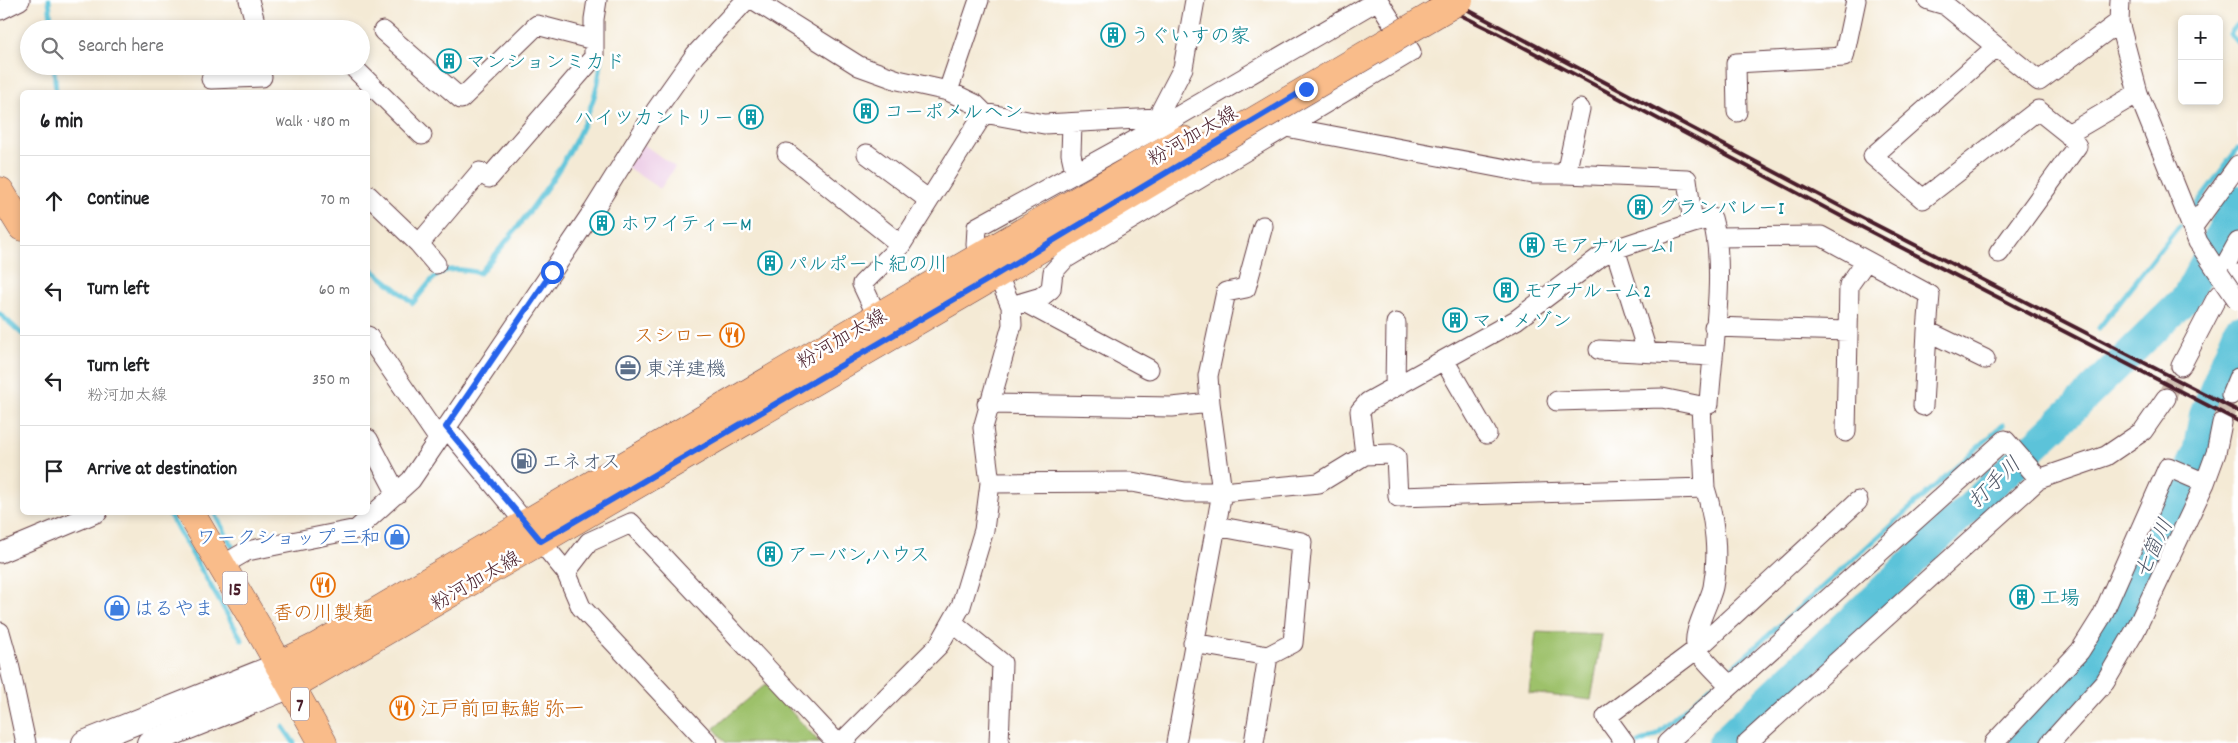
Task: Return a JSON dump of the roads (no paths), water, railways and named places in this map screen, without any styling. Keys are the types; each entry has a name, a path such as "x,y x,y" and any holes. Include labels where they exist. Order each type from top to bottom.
{"main road":[{"name":"粉河加太線","path":"285,676 318,646 534,532 987,266 1176,134 1427,0"},
{"name":"粉河加太線","path":"1176,134 1459,0"},
{"path":"0,191 20,225"},
{"name":"粉河加太線","path":"534,532 877,316 987,266"},
{"name":"15","path":"192,515 285,676"},
{"name":"7","path":"285,676 323,743"}],"street":[{"path":"0,10 20,0"},
{"path":"249,0 255,20"},
{"path":"419,244 480,172 489,178 594,57 597,0"},
{"path":"221,566 246,551 357,529 411,480 593,210 656,110 695,55 746,0"},
{"path":"754,0 859,66 898,80 948,91 975,104 984,113 1044,124 1072,124 1176,134"},
{"path":"948,91 979,0"},
{"path":"1176,134 1183,68 1195,0"},
{"path":"1018,304 1041,297 1051,289 1053,272 1065,259 1411,52 1378,0 1176,134 1076,172 977,228 976,245 987,266 1018,304 1149,369"},
{"path":"1738,112 1736,63 1844,57 1856,0"},
{"path":"1928,0 1944,4 2039,81 2119,22"},
{"path":"2120,0 2119,22 2138,93 2195,235 2229,275 2238,302"},
{"path":"383,31 461,99 537,25 581,39 594,40"},
{"path":"1996,47 1873,156 1923,199 2038,110 2068,134 2078,146 1999,253"},
{"path":"361,75 422,135"},
{"path":"211,79 262,78"},
{"path":"2068,134 2138,93"},
{"path":"1566,174 1580,109"},
{"path":"877,316 862,284 901,245 984,113"},
{"path":"1072,124 1071,154 1076,172"},
{"path":"1286,127 1533,174 1687,179 1693,223"},
{"path":"787,153 901,245"},
{"path":"866,154 929,200"},
{"path":"2195,235 2238,165"},
{"path":"370,197 419,244 436,264"},
{"path":"1365,455 1360,411 1368,402 1516,320 1601,256 1615,249 1712,218 1717,237 1718,285 1709,404 1701,406 1662,398 1557,401"},
{"path":"1176,743 1222,492 1208,376 1226,292 1246,288 1263,226"},
{"path":"1717,237 1821,236 1930,295 1923,406"},
{"path":"2181,366 2229,275 2238,242"},
{"path":"1615,249 1647,351"},
{"path":"1846,432 1849,285 1866,261"},
{"path":"566,572 589,542 631,523 839,743 939,645 961,606 984,530 990,483 983,428 988,404 1018,304"},
{"path":"1395,387 1396,323"},
{"path":"1714,327 1848,331"},
{"path":"1928,332 1985,359"},
{"path":"370,339 442,433 534,532 566,572 581,607 708,743"},
{"path":"1598,350 1647,351 1712,356"},
{"path":"1444,360 1487,434"},
{"path":"2231,395 2238,378"},
{"path":"1747,743 2039,478 2106,456 2143,431 2166,398"},
{"path":"988,404 1172,407 1210,403"},
{"path":"1701,406 1705,488 1712,514 1715,549 1713,587 1695,640 1697,649 1730,686"},
{"path":"2050,743 2105,682 2130,640 2205,483 2216,453 2222,423"},
{"path":"1666,743 2004,440 2039,478"},
{"path":"370,443 397,494"},
{"path":"990,483 1132,482 1185,492 1222,492 1319,483 1365,455 1391,454 1396,457 1398,497 1705,488"},
{"path":"1994,743 2080,651 2102,616 2168,467 2205,483"},
{"path":"1625,743 1606,717 1697,649 1858,501"},
{"path":"0,553 91,515"},
{"path":"1193,642 1268,656 1293,642 1302,542 1216,526"},
{"path":"952,622 1002,663 999,743"},
{"path":"0,632 10,664 26,743"},
{"path":"1254,743 1268,656"},
{"path":"84,743 285,676"},
{"path":"149,743 285,676"}],"waterway":[{"path":"49,0 51,20"},
{"path":"2238,24 2230,34 2238,43"},
{"path":"370,268 413,303 428,284 440,273 455,269 480,273 538,200 574,144 588,115 597,86 601,58"},
{"path":"55,75 56,90"},
{"path":"2192,210 2238,148"},
{"name":"打手川","path":"1722,743 2074,408 2186,298 2238,200"},
{"path":"2099,328 2179,226"},
{"path":"0,314 20,332"},
{"name":"七箇川","path":"2024,743 2094,663 2118,625 2197,453 2204,415 2238,330"},
{"path":"1733,667 2003,425"},
{"path":"170,515 242,640"},
{"path":"216,515 232,546"},
{"path":"1639,743 1656,735 1714,684"},
{"path":"283,727 294,743"}],"tunnel":[{"path":"2166,398 2181,366"},
{"path":"2222,423 2231,395"}],"railway":[{"path":"1430,0 1497,33 1850,221 2238,421"},
{"path":"1449,0 1853,213 2238,411"}],"place":[{"name":"うぐいすの家","path":"1113,35"},
{"name":"マンションミカド","path":"449,61"},
{"name":"コーポメルヘン","path":"866,111"},
{"name":"ハイツカントリー","path":"751,117"},
{"name":"グランバレーI","path":"1640,207"},
{"name":"ホワイティーM","path":"602,223"},
{"name":"モアナルーム1","path":"1532,245"},
{"name":"パルポート紀の川","path":"770,263"},
{"name":"モアナルーム2","path":"1506,290"},
{"name":"マ・メゾン","path":"1455,320"},
{"name":"スシロー","path":"732,335"},
{"name":"東洋建機","path":"628,368"},
{"name":"エネオス","path":"524,461"},
{"name":"ワークショップ 三和","path":"397,537"},
{"name":"アーバン,ハウス","path":"770,554"},
{"name":"香の川製麺","path":"323,585"},
{"name":"工場","path":"2022,597"},
{"name":"はるやま","path":"117,608"},
{"name":"江戸前回転鮨 弥一","path":"402,708"}]}
